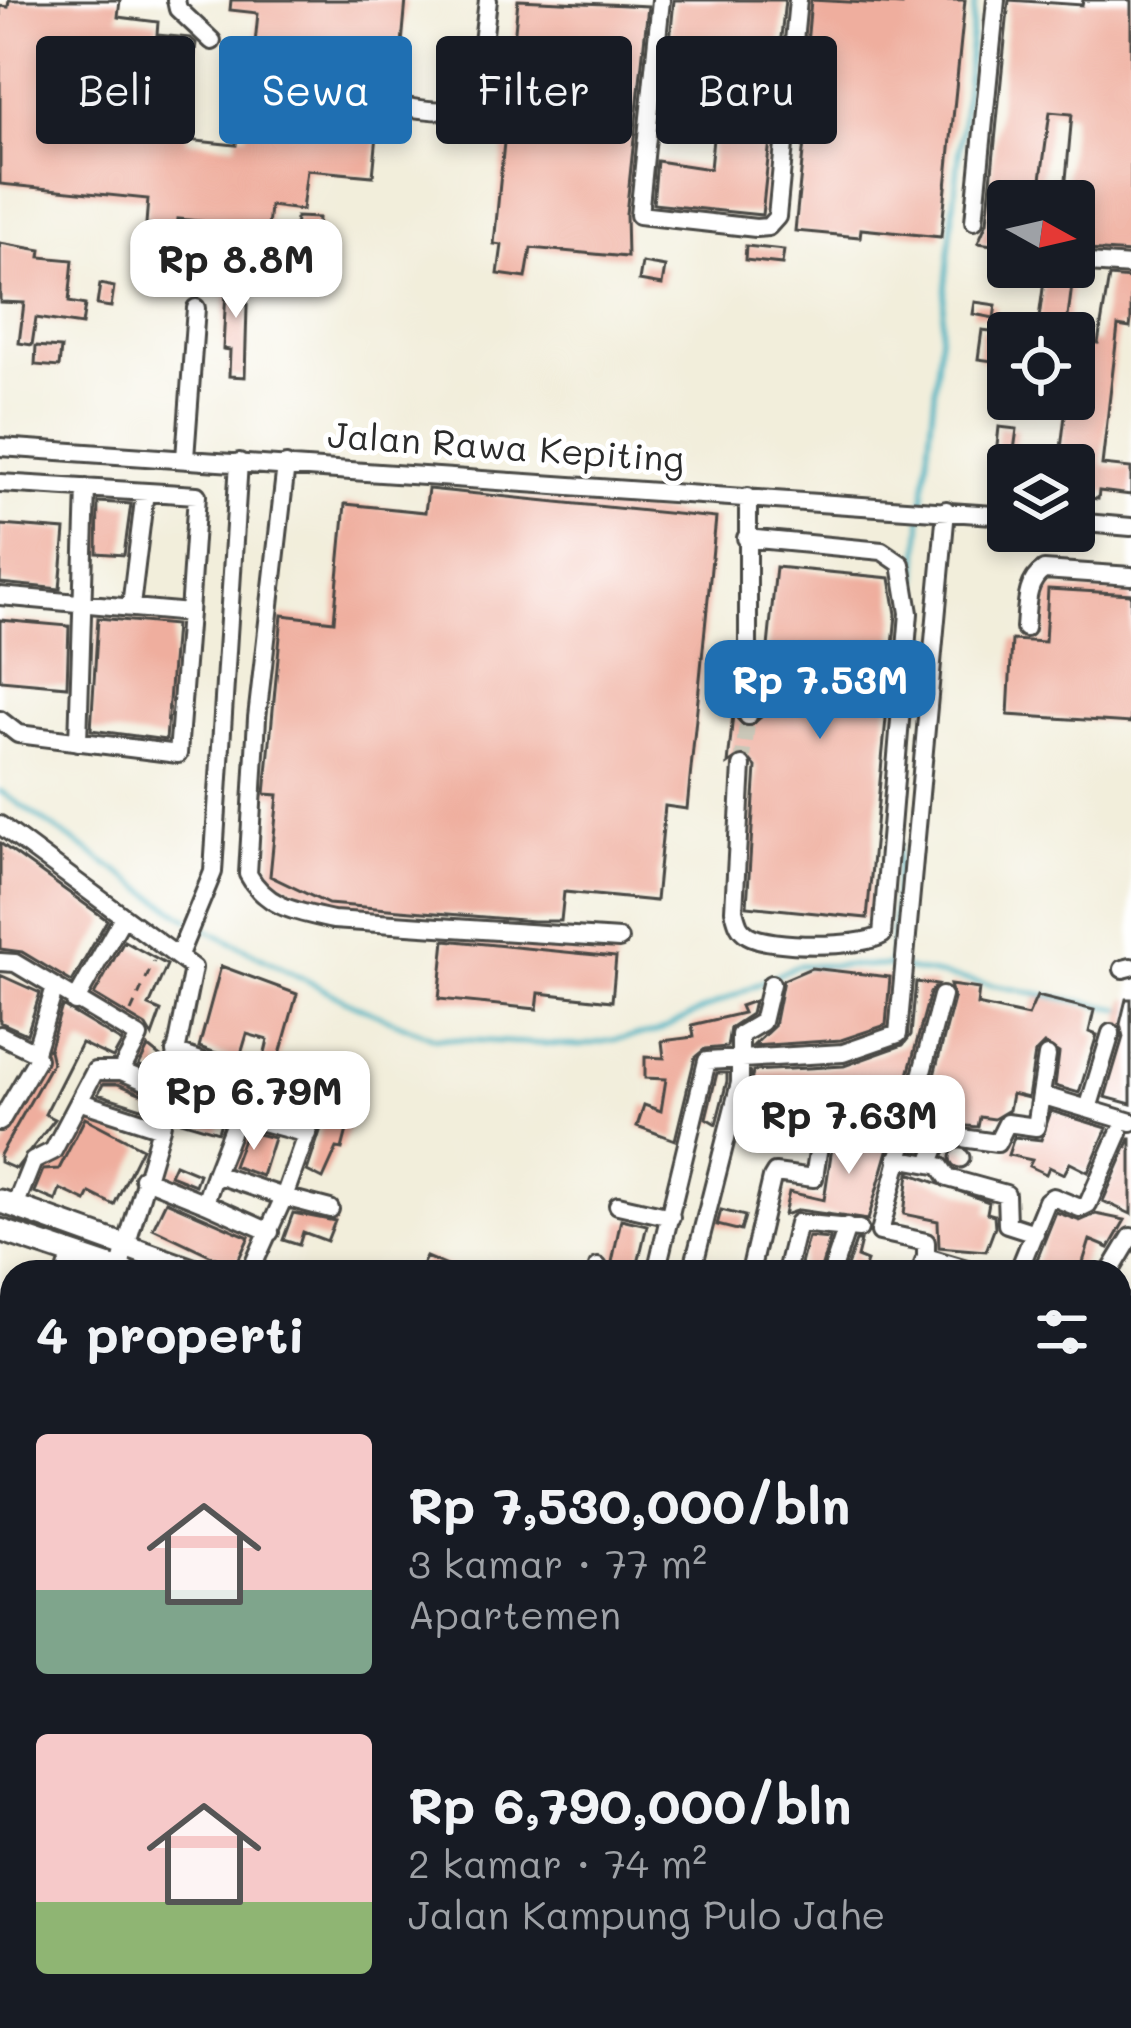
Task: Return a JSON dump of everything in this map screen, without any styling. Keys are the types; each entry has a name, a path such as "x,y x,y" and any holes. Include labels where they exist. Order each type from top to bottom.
{"main road":[{"path":"8,1204 167,1260"},
{"path":"0,1230 63,1260"}],"street":[{"path":"176,0 178,9 212,40"},
{"path":"412,107 456,111 470,104 477,93 488,0"},
{"path":"661,0 640,215 756,228 768,227 777,218 798,0"},
{"path":"974,221 996,0"},
{"path":"1095,263 1131,266"},
{"path":"185,458 196,308"},
{"name":"Jalan Rawa Kepiting","path":"0,447 987,514"},
{"path":"181,951 213,872 239,462"},
{"path":"286,465 257,718 248,874 256,889 291,911 333,920 619,938"},
{"path":"0,483 196,496 178,754 19,734 0,720"},
{"path":"78,742 86,488"},
{"path":"131,606 145,492"},
{"path":"748,497 748,716"},
{"path":"659,1260 707,1061 843,1053 872,1040 891,1038 900,1027 941,510"},
{"path":"1095,524 1131,527"},
{"path":"742,766 734,910 739,927 752,937 782,942 862,942 882,934 909,613 901,564 882,551 746,538"},
{"path":"1025,628 1029,591 1035,576 1045,570 1131,576"},
{"path":"0,596 189,613"},
{"path":"2,833 153,941 181,951 194,976 161,1128 143,1178 124,1260"},
{"path":"76,1002 124,917"},
{"path":"0,962 10,960 139,1037 121,1071"},
{"path":"695,1260 740,1083 740,1035 762,1022 771,984"},
{"path":"0,1122 36,1055 55,987"},
{"path":"924,1260 926,1242 880,1232 943,996"},
{"path":"1088,1109 1111,1033"},
{"path":"0,1036 36,1055"},
{"path":"175,1052 249,1077 249,1094 205,1203"},
{"path":"930,1163 941,1135 997,1143 1007,1123 1034,1129 1047,1056"},
{"path":"8,1204 34,1161 53,1151 94,1071 121,1071 166,1090"},
{"path":"249,1094 315,1110 256,1260"},
{"path":"1023,1260 1050,1198 1080,1208 1088,1204 1126,1120 1041,1095"},
{"path":"81,1102 161,1128"},
{"path":"753,1260 772,1178 776,1173 814,1178 824,1113 906,1126"},
{"path":"240,1116 307,1134"},
{"path":"897,1158 930,1163 948,1178 1006,1194 1007,1224 1035,1232"},
{"path":"215,1174 330,1208"},
{"path":"143,1178 270,1232"},
{"path":"618,1205 671,1217"},
{"path":"789,1260 797,1223 853,1228 838,1260"}],"path":[{"path":"123,1028 152,971 153,941"}],"building":[{"path":"9,0 120,0 118,17 158,22 157,35 168,36 36,36 36,144 376,144 373,176 307,170 302,210 270,206 268,228 178,219 177,227 146,224 148,199 0,184 0,6 8,7"},
{"path":"231,0 406,0 403,36 256,36 258,13 230,10"},
{"path":"518,0 648,6 626,214 627,257 531,248 526,278 498,274 502,245 494,244 504,144 632,144 632,36 514,36"},
{"path":"674,0 785,0 781,36 670,36"},
{"path":"811,0 902,5 902,0 965,0 941,237 861,229 860,237 795,231 804,144 837,144 837,36 808,36"},
{"path":"1009,0 1082,5 1083,0 1131,0 1131,253 1095,250 1095,180 1066,180 1072,114 1050,112 1041,180 991,180"},
{"path":"712,144 770,144 762,215 653,204 657,161 710,169"},
{"path":"296,217 318,218 317,236 295,235"},
{"path":"987,222 987,244 978,243"},
{"path":"0,243 41,250 40,257 73,260 69,302 85,305 82,325 36,318 32,345 19,343 24,303 0,302"},
{"path":"746,246 784,250 782,264 745,260"},
{"path":"136,253 168,256 167,269 135,266"},
{"path":"642,263 665,267 662,285 639,281"},
{"path":"227,270 248,271 245,377 229,376 230,350 223,349"},
{"path":"1109,277 1131,279 1130,328 1118,326 1102,465 1131,468 1131,495 1099,491 1098,499 1095,444 1062,444 1064,420 1095,420 1098,343"},
{"path":"100,284 114,287 111,307 97,305"},
{"path":"1043,288 1072,288 1069,312 1040,312"},
{"path":"975,302 996,305 987,317 973,314"},
{"path":"982,330 987,331 987,360 978,359"},
{"path":"36,346 61,348 59,367 35,365"},
{"path":"999,427 1017,429 1015,444 997,444"},
{"path":"428,489 716,518 687,809 665,806 656,901 564,892 561,921 533,921 328,904 270,876 278,795 265,794 282,615 334,621 345,504 425,512"},
{"path":"98,502 131,504 124,555 97,553"},
{"path":"1,525 65,530 60,589 0,583"},
{"path":"776,567 890,578 896,614 867,918 747,906 756,767 744,753 728,764 733,714 747,729 761,717"},
{"path":"1048,589 1131,594 1131,723 1008,715 1012,640 1045,642"},
{"path":"98,618 175,625 166,740 91,730"},
{"path":"0,620 69,626 67,686 0,680"},
{"path":"0,843 107,920 72,982 22,952 0,949"},
{"path":"445,940 616,957 612,1001 539,993 537,1009 439,999"},
{"path":"124,941 167,965 149,1006 161,1011 152,1036 146,1026 94,995"},
{"path":"221,966 297,994 273,1079 261,1070 268,1040 247,1034 239,1061 199,1047"},
{"path":"811,968 890,977 886,1025 841,1040 753,1046 774,1026 783,980"},
{"path":"0,975 40,993 27,1034 0,1022"},
{"path":"916,982 937,985 930,993 898,1112 821,1101 812,1110 807,1137 795,1135 793,1145 759,1141 763,1109 747,1107 753,1071 844,1066 903,1045 911,1035"},
{"path":"950,985 979,989 977,1005 1028,1016 1037,996 1094,1010 1089,1032 1097,1035 1079,1093 1055,1086 1059,1053 1044,1044 1035,1053 1028,1098 1012,1094 1009,1110 994,1119 980,1117 978,1127 936,1123 922,1150 915,1148 954,999"},
{"path":"1126,999 1131,999 1131,1104 1105,1097 1123,1037 1120,1024"},
{"path":"754,1001 751,1014 730,1028 727,1047 705,1049 695,1057 675,1140 637,1126 644,1105 661,1111 666,1079 645,1078 645,1057 664,1058 662,1041 694,1037 692,1025 743,1013 740,1006"},
{"path":"62,1006 122,1042 113,1058 81,1043 45,1114 55,1119 16,1169 0,1162 0,1155 52,1063 49,1050"},
{"path":"148,1047 162,1058 159,1073 139,1065"},
{"path":"717,1073 727,1073 727,1081 716,1124 706,1118"},
{"path":"103,1084 118,1084 154,1099 151,1111 98,1094"},
{"path":"184,1097 225,1109 218,1132 178,1120"},
{"path":"327,1110 351,1115 342,1149 337,1148 323,1179 307,1171"},
{"path":"1051,1111 1107,1128 1088,1172 1070,1163 1064,1174 1049,1167 1046,1174 1029,1166 1032,1160 1008,1155 1014,1137 1041,1140"},
{"path":"85,1118 142,1148 114,1205 90,1193 86,1201 60,1189 56,1201 34,1192 43,1170 59,1169"},
{"path":"835,1128 892,1137 868,1220 799,1210 784,1215 789,1192 824,1200"},
{"path":"246,1131 274,1138 262,1176 233,1166"},
{"path":"1131,1139 1131,1214 1103,1201"},
{"path":"960,1148 970,1158 960,1168 950,1158"},
{"path":"175,1164 199,1174 195,1185 170,1175"},
{"path":"909,1173 989,1202 987,1213 994,1215 995,1227 986,1251 939,1247 938,1221 904,1214"},
{"path":"166,1201 249,1237 238,1260 220,1260 153,1228"},
{"path":"721,1210 745,1216 741,1231 717,1225"},
{"path":"1056,1212 1080,1221 1096,1214 1125,1220 1109,1248 1090,1240 1084,1260 1037,1260"},
{"path":"293,1213 335,1221 327,1241 303,1232 299,1245 283,1240"},
{"path":"621,1219 647,1225 639,1260 612,1260"},
{"path":"808,1237 830,1239 824,1260 802,1260"},
{"path":"856,1241 861,1241 857,1257 864,1260 849,1260"}],"waterway":[{"path":"923,505 975,0"},
{"path":"916,607 922,516"},
{"path":"890,966 903,780"},
{"path":"0,791 189,920"},
{"path":"200,926 355,1005 434,1038 580,1046 656,1032 798,965 890,966 1131,1011"}],"tunnel":[{"path":"742,766 748,716"}]}
